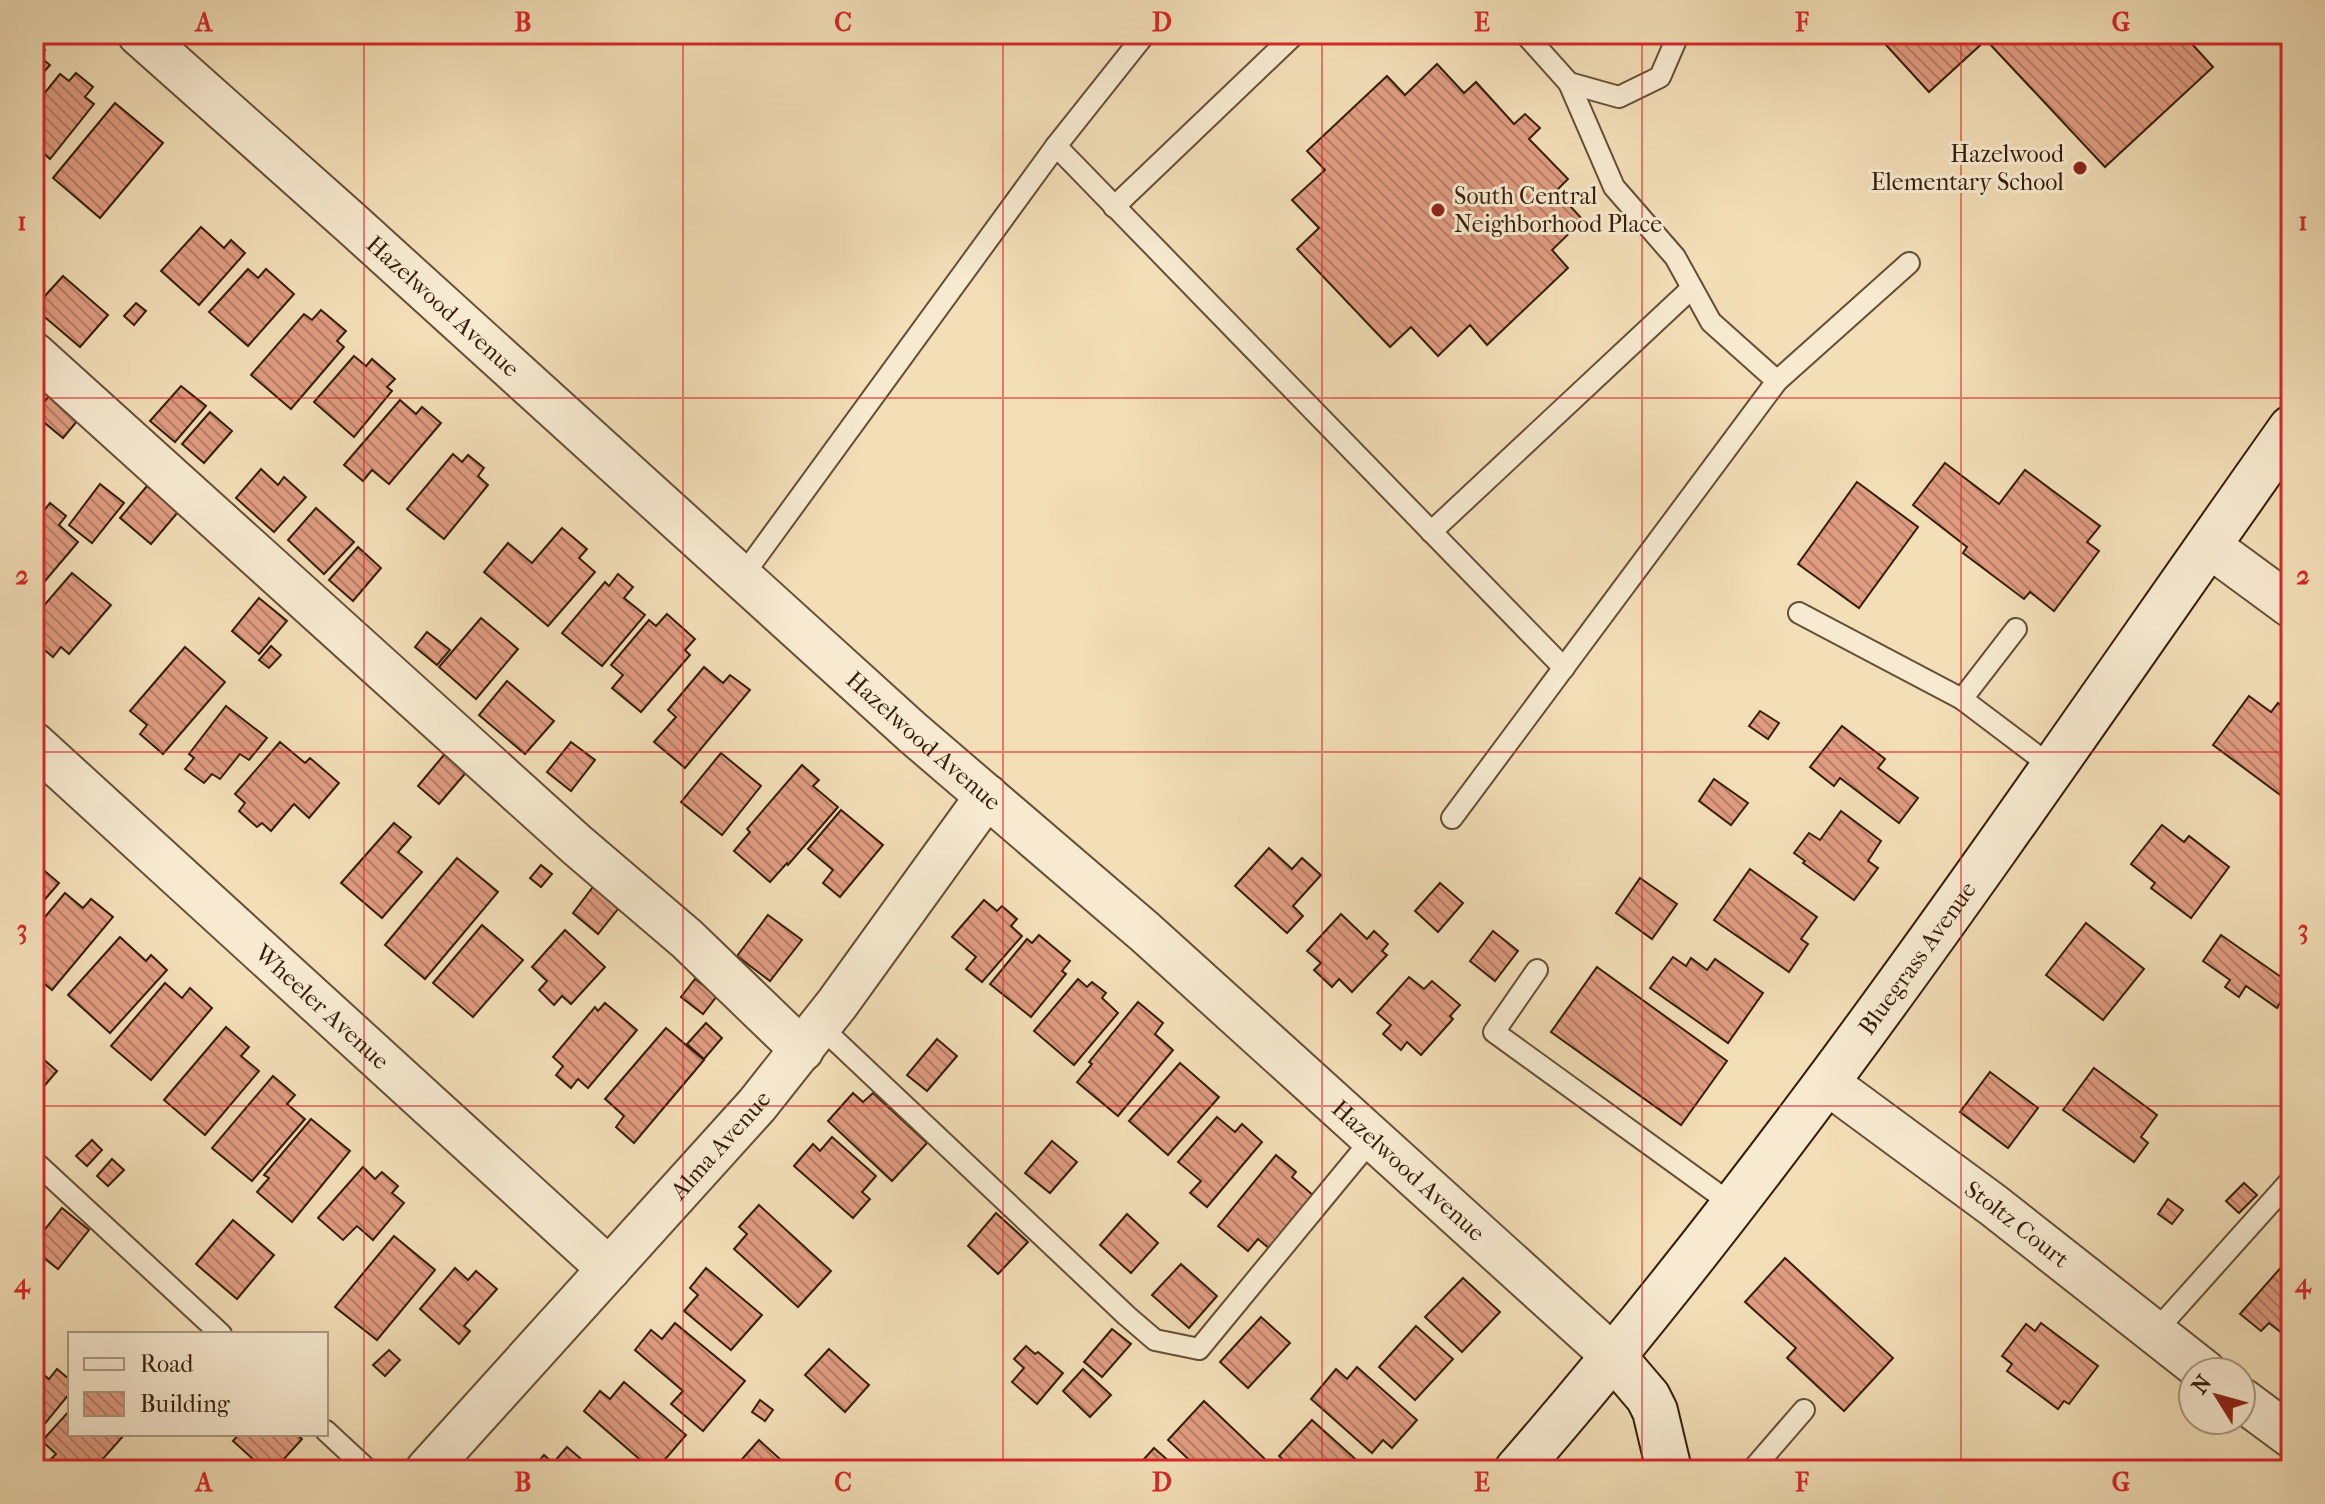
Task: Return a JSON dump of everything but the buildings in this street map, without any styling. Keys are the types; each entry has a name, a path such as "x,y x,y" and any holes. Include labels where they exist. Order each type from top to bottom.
{"street":[{"name":"Hazelwood Avenue","path":"139,34 362,232 913,733 1145,932 1613,1356 1648,1397 1655,1411 1669,1470"},
{"path":"34,354 577,845 687,939 811,1038"},
{"name":"Bluegrass Avenue","path":"1517,1470 1613,1356 1826,1082 2291,428"},
{"path":"2208,545 2291,606"},
{"name":"Wheeler Avenue","path":"34,744 609,1269"},
{"name":"Alma Avenue","path":"427,1470 757,1105 811,1038 987,796"},
{"name":"Stoltz Court","path":"1826,1082 1993,1205 2184,1356"},
{"path":"2257,1411 2291,1436"}],"lane":[{"path":"741,578 1056,146 1145,34"},
{"path":"1114,207 1295,34"},
{"path":"1525,34 1569,83 1614,187 1675,257 1711,322 1777,381"},
{"path":"1569,83 1619,97 1660,77 1676,40 1674,34"},
{"path":"1056,146 1564,668"},
{"path":"1452,818 1777,381 1909,263"},
{"path":"1431,532 1692,288"},
{"path":"1799,613 1962,699 2052,767"},
{"path":"1962,699 2016,629"},
{"path":"1537,970 1494,1032 1733,1205"},
{"path":"811,1038 1155,1340 1199,1349 1372,1139"},
{"path":"34,1161 219,1332"},
{"path":"2154,1333 2291,1180"},
{"path":"1752,1470 1804,1410"},
{"path":"328,1433 368,1470"}],"place":[{"name":"Hazelwood Elementary School","path":"2080,168"},
{"name":"South Central Neighborhood Place","path":"1438,210"}]}
